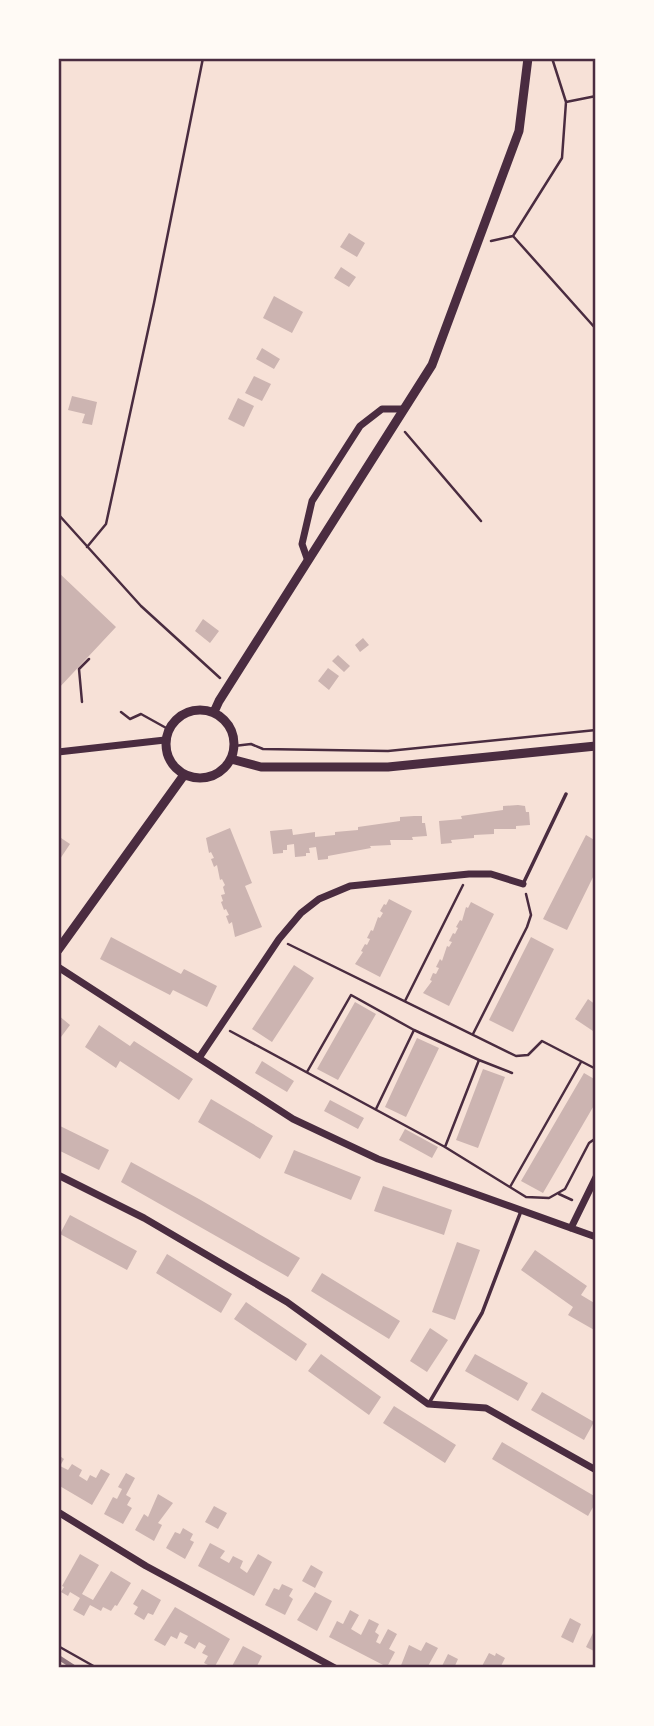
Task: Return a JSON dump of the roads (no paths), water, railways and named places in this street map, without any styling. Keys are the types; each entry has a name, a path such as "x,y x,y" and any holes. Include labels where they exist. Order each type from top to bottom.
{"street":[{"path":"214,712 432,365 519,131 528,58"},
{"path":"308,561 302,544 312,501 360,426 382,409 404,409"},
{"path":"197,709 214,712 225,720 232,732 234,746 231,759 223,770 211,777 197,779 184,775 169,760 165,740 168,729 180,715 197,709"},
{"path":"58,752 165,740"},
{"path":"231,759 261,767 388,767 596,746"},
{"path":"58,950 184,775"},
{"path":"199,1058 279,939 301,913 319,899 350,886 469,874 491,873 523,884"},
{"path":"58,967 293,1119 378,1159 596,1237"},
{"path":"58,1175 144,1218 287,1303 428,1404 486,1408 596,1470"},
{"path":"571,1228 596,1177"},
{"path":"58,1512 146,1566 335,1668"}],"lane":[{"path":"523,884 566,794"},
{"path":"428,1404 482,1313 521,1211"}],"railway":[{"path":"58,1657 75,1668"}]}
